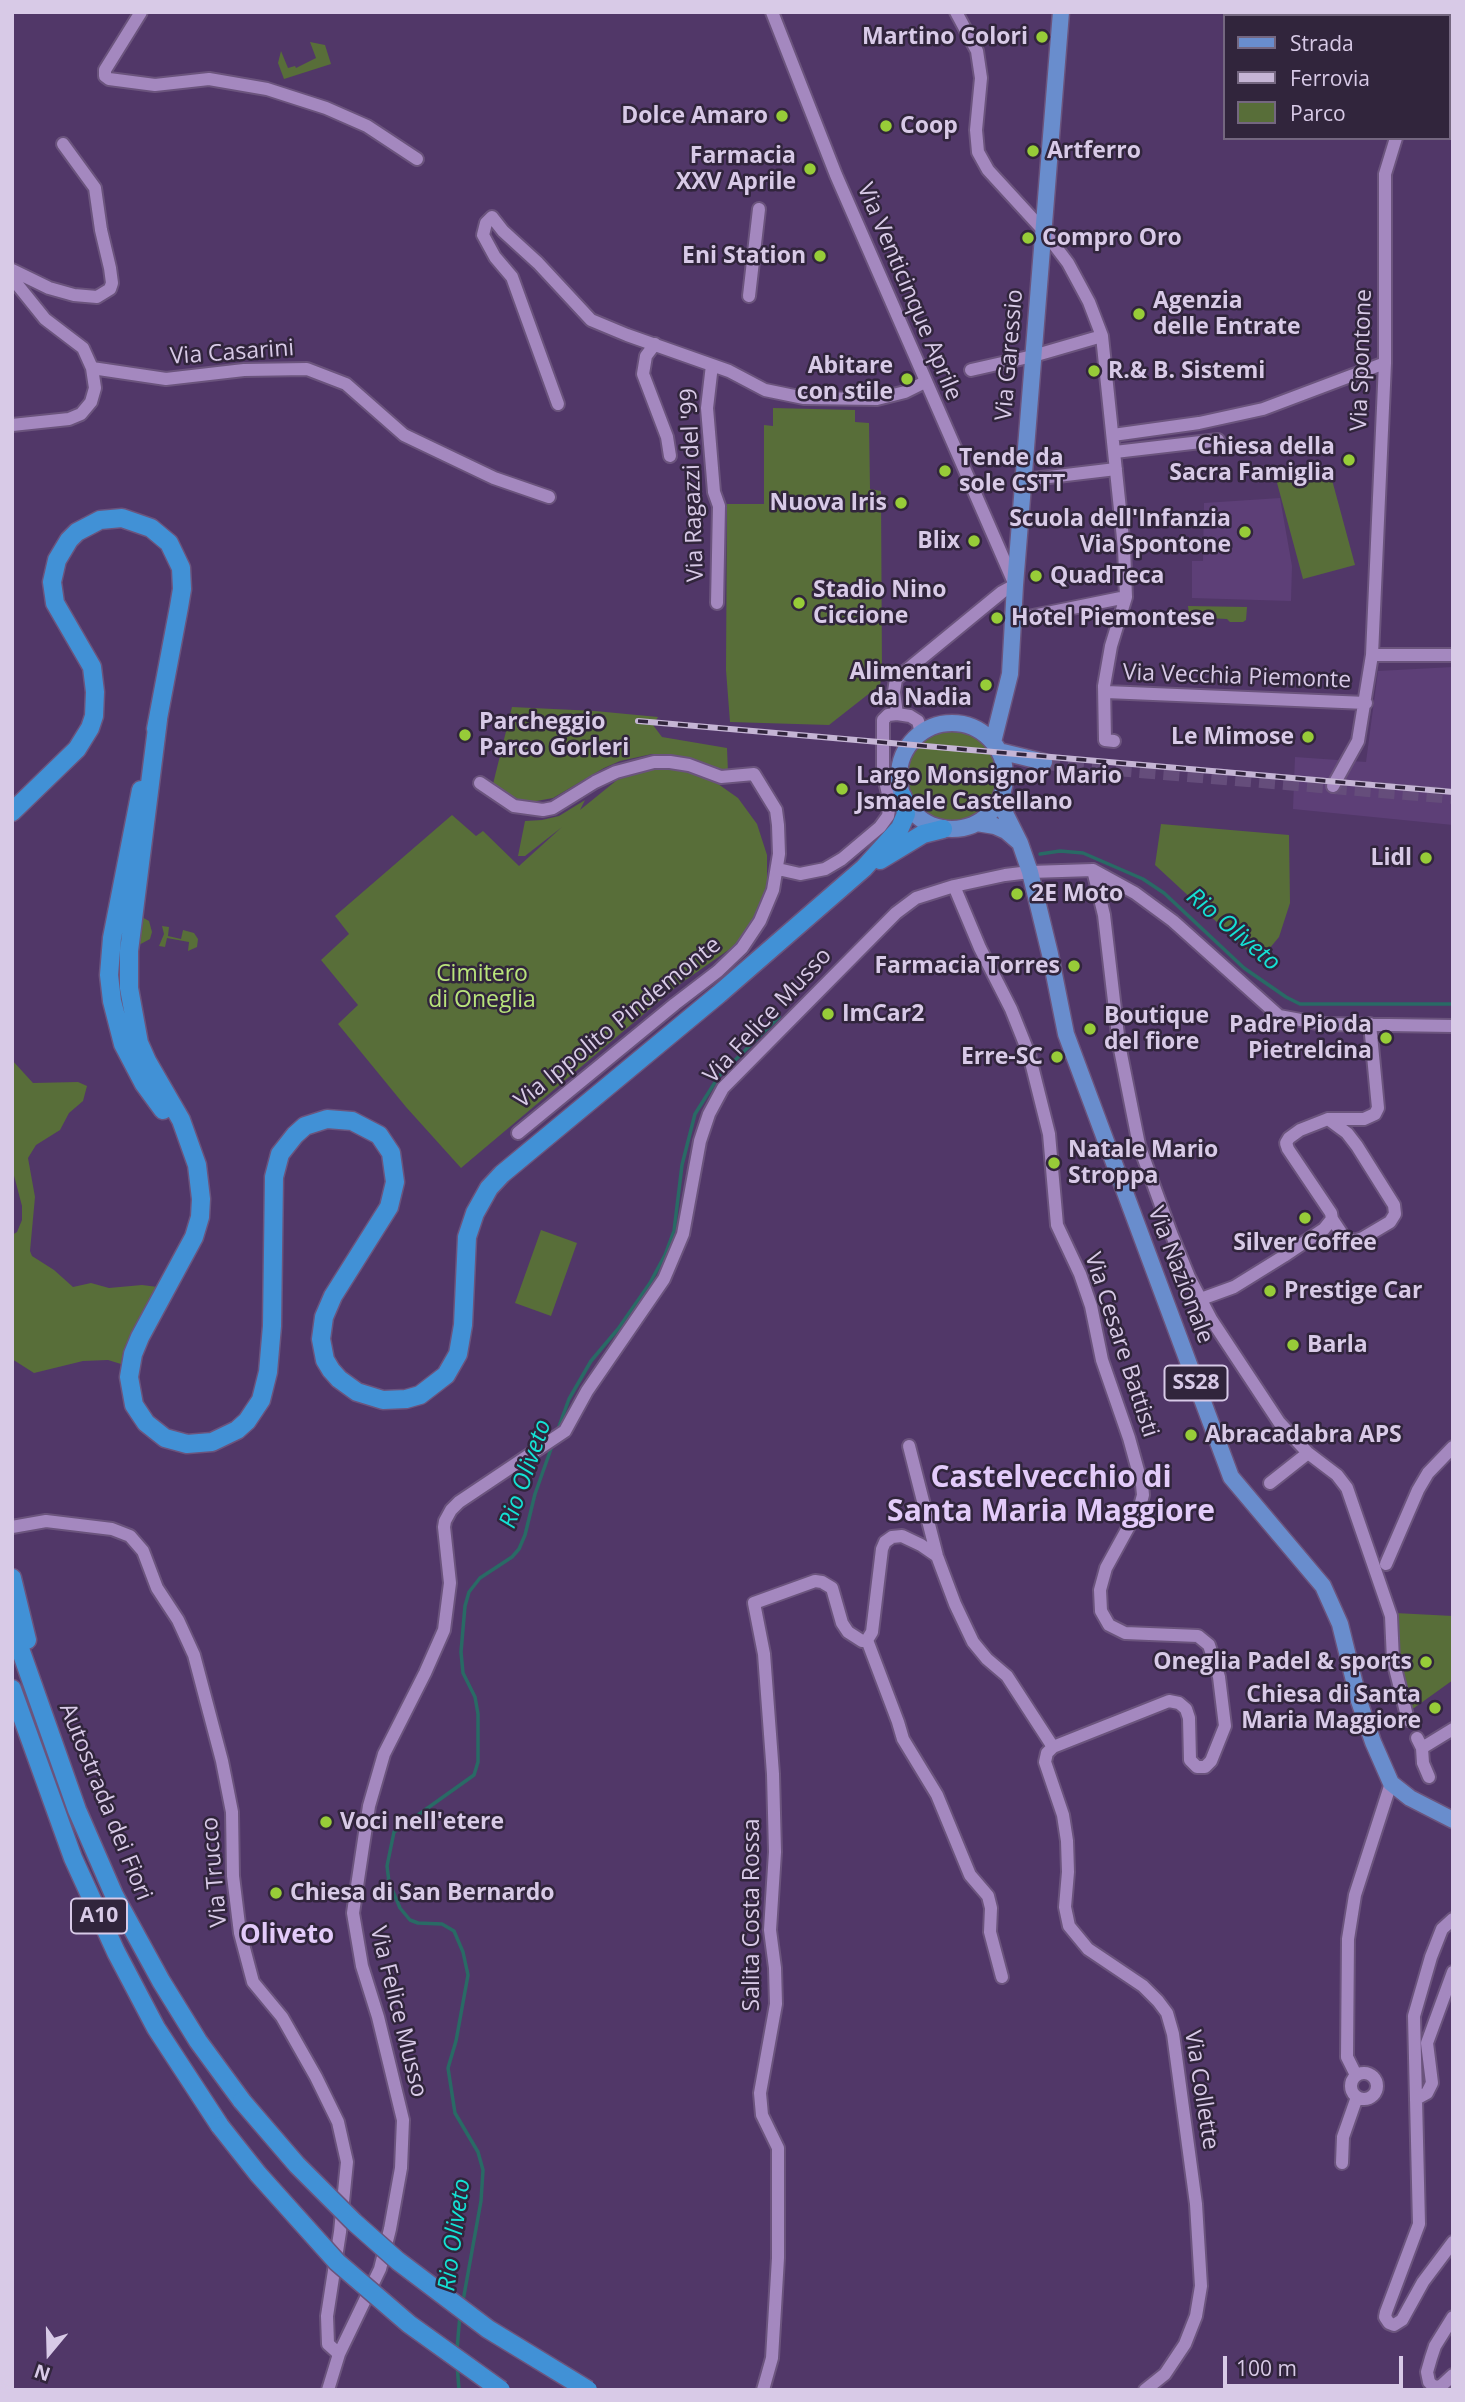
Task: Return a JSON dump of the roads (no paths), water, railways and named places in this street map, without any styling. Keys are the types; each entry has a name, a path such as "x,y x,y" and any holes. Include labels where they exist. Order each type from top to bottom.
{"highway":[{"path":"12,812 77,749 94,716 92,667 55,603 52,582 57,560 77,532 100,520 121,518 142,523 169,543 183,577 158,720 128,849 112,937 109,975 117,1022 132,1065 191,1147 201,1185 197,1227 186,1255 140,1337 129,1377 134,1405 146,1423 156,1432 177,1443 198,1444 226,1437 237,1430 255,1411 265,1386 272,1326 274,1177 276,1165 286,1144 295,1135 305,1126 327,1119 352,1121 379,1135 391,1153 395,1182 389,1207 333,1296 324,1317 321,1339 325,1360 339,1379 368,1396 394,1400 420,1395 446,1375 458,1354 463,1325 467,1237 475,1213 489,1188 502,1174 719,994 864,868 901,828 906,814 903,797"},
{"path":"864,868 923,834 943,829"},
{"path":"12,1577 27,1639 34,1692"},
{"name":"Autostrada dei Fiori","path":"12,1626 77,1810 114,1895 192,2031 242,2101 297,2165 398,2261 488,2329 588,2390"},
{"name":"Autostrada dei Fiori","path":"12,1689 69,1848 116,1952 156,2028 220,2126 258,2174 337,2262 409,2323 501,2390"}],"main road":[{"name":"Via Garessio","path":"996,747 1010,674 1014,585 1060,12"},
{"path":"966,725 992,715 1004,700"},
{"path":"996,747 1044,762 1016,770 1003,788 992,812 977,823 943,829 926,823 912,812 903,797 899,773 901,761 912,740 935,726 951,723 976,729 996,747 1004,765 1003,788"},
{"name":"Via Nazionale","path":"1003,788 1003,809 1020,843 1030,872 1066,1034 1231,1477 1324,1586 1340,1624 1359,1701 1391,1783"},
{"path":"977,823 1006,831 1020,843"},
{"path":"1391,1783 1410,1798 1450,1816"}],"street":[{"path":"141,12 105,70 105,76 109,79 155,85 209,79 267,89 326,108 367,126 417,159"},
{"name":"Via Venticinque Aprile","path":"772,12 836,175 1014,585"},
{"name":"Via Vecchia Piemonte","path":"956,12 977,51 981,78 976,130 978,152 988,170 1043,230 1068,263 1084,292 1102,336 1115,452 1126,597 1115,629 1103,712 1105,740 1114,741"},
{"name":"Via Spontone","path":"1333,786 1358,741 1372,655 1385,363 1385,174 1395,140"},
{"path":"12,270 49,288 74,295 97,297 110,289 110,268 95,188 64,144"},
{"path":"750,296 759,209"},
{"path":"558,404 512,277 485,242 483,229 492,217 591,320 729,371 765,390 804,398 877,400 905,392 925,382"},
{"path":"12,278 45,319 83,348 92,368 95,388 91,402 81,414 35,425 12,425"},
{"path":"971,370 1102,336"},
{"path":"655,344 646,356 643,374 667,437 670,456"},
{"path":"1113,435 1199,423 1263,409 1385,363"},
{"name":"Via Ragazzi del '99","path":"712,365 707,408 714,492 719,506 717,603"},
{"name":"Via Casarini","path":"92,368 166,379 244,370 307,369 346,384 404,435 494,478 550,497"},
{"path":"1115,452 1217,440"},
{"path":"1024,480 1116,469"},
{"path":"897,714 894,692 896,679 1014,585"},
{"path":"1013,620 1126,597"},
{"path":"1372,655 1453,655"},
{"name":"Via Vecchia Piemonte","path":"1106,692 1366,703"},
{"path":"778,869 800,874 825,869 842,859 880,827 888,816 890,803 883,761 883,720 888,715 910,716 918,721 921,733"},
{"name":"Via Ippolito Pindemonte","path":"480,783 514,806 543,810 553,808 616,772 654,762 689,765 721,777 754,774 776,810 778,869 773,890 760,921 731,960 518,1133"},
{"path":"1093,870 1135,893 1173,920 1279,1016 1322,1024 1453,1026"},
{"path":"1093,870 1104,915 1119,1044 1139,1145 1171,1233 1210,1319 1279,1422 1347,1488 1391,1616 1393,1660 1408,1720"},
{"name":"Via Felice Musso","path":"328,2390 339,2354 380,2269 401,2168 403,2120 378,2017 362,1966 353,1913 369,1806 384,1754 444,1630 450,1583 444,1527 447,1515 459,1502 565,1431 587,1391 664,1279 683,1234 700,1141 723,1088 897,913 916,898 954,886 1030,872 1093,870"},
{"name":"Via Cesare Battisti","path":"954,886 1029,1054 1049,1134 1058,1225 1084,1284 1102,1360 1135,1456 1143,1490 1140,1506 1105,1568 1100,1590 1101,1611 1109,1625 1125,1633 1192,1634 1203,1639 1211,1650 1219,1676 1225,1721 1223,1734 1210,1761 1201,1768 1194,1766 1190,1760 1188,1713 1183,1705 1174,1701 1164,1702 1053,1747"},
{"path":"1328,1119 1347,1133 1357,1146 1394,1205 1395,1214 1390,1222 1354,1241 1344,1237 1286,1143 1300,1130 1328,1119 1364,1119 1375,1114 1378,1108 1370,1024"},
{"path":"1201,1299 1234,1287 1254,1275 1324,1229 1332,1219"},
{"path":"909,1446 937,1556 973,1642 987,1659 1007,1676 1053,1747"},
{"path":"1385,1564 1418,1490 1428,1474 1453,1447"},
{"path":"1270,1483 1308,1452"},
{"name":"Via Trucco","path":"12,1527 47,1521 112,1529 130,1536 143,1551 157,1588 178,1620 194,1655 222,1761 232,1812 233,1876 240,1933 253,1982 282,2017 316,2077 338,2122 347,2162 327,2316 328,2344 339,2354"},
{"path":"937,1556 902,1536 892,1536 885,1542 872,1632 867,1640 903,1739 937,1795 970,1875 988,1896 990,1932 1002,1977"},
{"name":"Salita Costa Rossa","path":"763,2390 772,2358 778,2258 778,2148 762,2115 761,2093 776,2004 770,1930 775,1852 773,1774 764,1654 754,1603 816,1581 822,1582 832,1588 842,1623 848,1632 855,1638 867,1640"},
{"path":"1429,1777 1423,1763 1420,1743 1453,1729"},
{"name":"Via Collette","path":"1053,1747 1047,1753 1045,1762 1063,1815 1068,1841 1066,1917 1080,1942 1143,1986 1167,2013 1173,2034 1188,2137 1202,2271 1199,2301 1191,2330 1177,2359 1165,2374 1145,2390"},
{"path":"1356,2076 1369,2074 1377,2084 1373,2096 1365,2099 1357,2097 1351,2087 1356,2076 1347,2057 1348,1939 1355,1895 1391,1783"},
{"path":"1453,1919 1442,1929 1431,1957 1415,2016 1419,2224 1386,2312 1385,2317 1389,2323 1394,2325 1402,2320 1423,2282 1453,2242"},
{"path":"1416,2099 1427,2092 1432,2083 1427,2043 1453,1972"},
{"path":"1342,2164 1343,2137 1357,2097"},
{"path":"1453,2317 1435,2346 1427,2372 1433,2388 1440,2387 1453,2375"}],"waterway":[{"name":"Rio Oliveto","path":"1040,854 1060,851 1083,853 1143,879 1164,893 1244,968 1300,1004 1453,1004"},
{"name":"Rio Oliveto","path":"557,1432 569,1399 591,1361 618,1329 650,1283 665,1255 674,1231 682,1165 695,1114 719,1076 779,1017"},
{"name":"Rio Oliveto","path":"463,2301 481,2201 483,2170 478,2152 455,2113 448,2068 456,2041 468,1975 463,1952 454,1931 442,1924 410,1920 400,1908 389,1882 387,1866 394,1832 474,1775 478,1762 478,1714 475,1697 463,1673 461,1652 465,1606 469,1592 480,1578 512,1557 519,1549 552,1446"},
{"name":"Rio Oliveto","path":"457,2349 460,2315"},
{"name":"Rio Oliveto","path":"457,2364 459,2390"}],"tunnel":[{"path":"1044,762 1453,796"}],"railway":[{"path":"638,721 1453,792"}],"place":[{"name":"Martino Colori","path":"1042,37"},
{"name":"Dolce Amaro","path":"782,116"},
{"name":"Coop","path":"886,126"},
{"name":"Artferro","path":"1033,151"},
{"name":"Farmacia XXV Aprile","path":"810,169"},
{"name":"Compro Oro","path":"1028,238"},
{"name":"Eni Station","path":"820,256"},
{"name":"Agenzia delle Entrate","path":"1139,314"},
{"name":"R.& B. Sistemi","path":"1094,371"},
{"name":"Abitare con stile","path":"907,379"},
{"name":"Chiesa della Sacra Famiglia","path":"1349,460"},
{"name":"Tende da sole CSTT","path":"945,471"},
{"name":"Nuova Iris","path":"901,503"},
{"name":"Scuola dell'Infanzia Via Spontone","path":"1245,532"},
{"name":"Blix","path":"974,541"},
{"name":"QuadTeca","path":"1036,576"},
{"name":"Stadio Nino Ciccione","path":"799,603"},
{"name":"Hotel Piemontese","path":"997,618"},
{"name":"Alimentari da Nadia","path":"986,685"},
{"name":"Parcheggio Parco Gorleri","path":"465,735"},
{"name":"Le Mimose","path":"1308,737"},
{"name":"Largo Monsignor Mario Jsmaele Castellano","path":"842,789"},
{"name":"Lidl","path":"1426,858"},
{"name":"2E Moto","path":"1017,894"},
{"name":"Farmacia Torres","path":"1074,966"},
{"name":"ImCar2","path":"828,1014"},
{"name":"Boutique del fiore","path":"1090,1029"},
{"name":"Padre Pio da Pietrelcina","path":"1386,1038"},
{"name":"Erre-SC","path":"1057,1057"},
{"name":"Natale Mario Stroppa","path":"1054,1163"},
{"name":"Silver Coffee","path":"1305,1218"},
{"name":"Prestige Car","path":"1270,1291"},
{"name":"Barla","path":"1293,1345"},
{"name":"Abracadabra APS","path":"1191,1435"},
{"name":"Oneglia Padel & sports","path":"1426,1662"},
{"name":"Chiesa di Santa Maria Maggiore","path":"1435,1708"},
{"name":"Voci nell'etere","path":"326,1822"},
{"name":"Chiesa di San Bernardo","path":"276,1893"}],"district":[{"name":"Castelvecchio di Santa Maria Maggiore","path":"1051,1495"},
{"name":"Oliveto","path":"287,1936"}],"park label":[{"name":"Cimitero di Oneglia","path":"482,987"}]}
